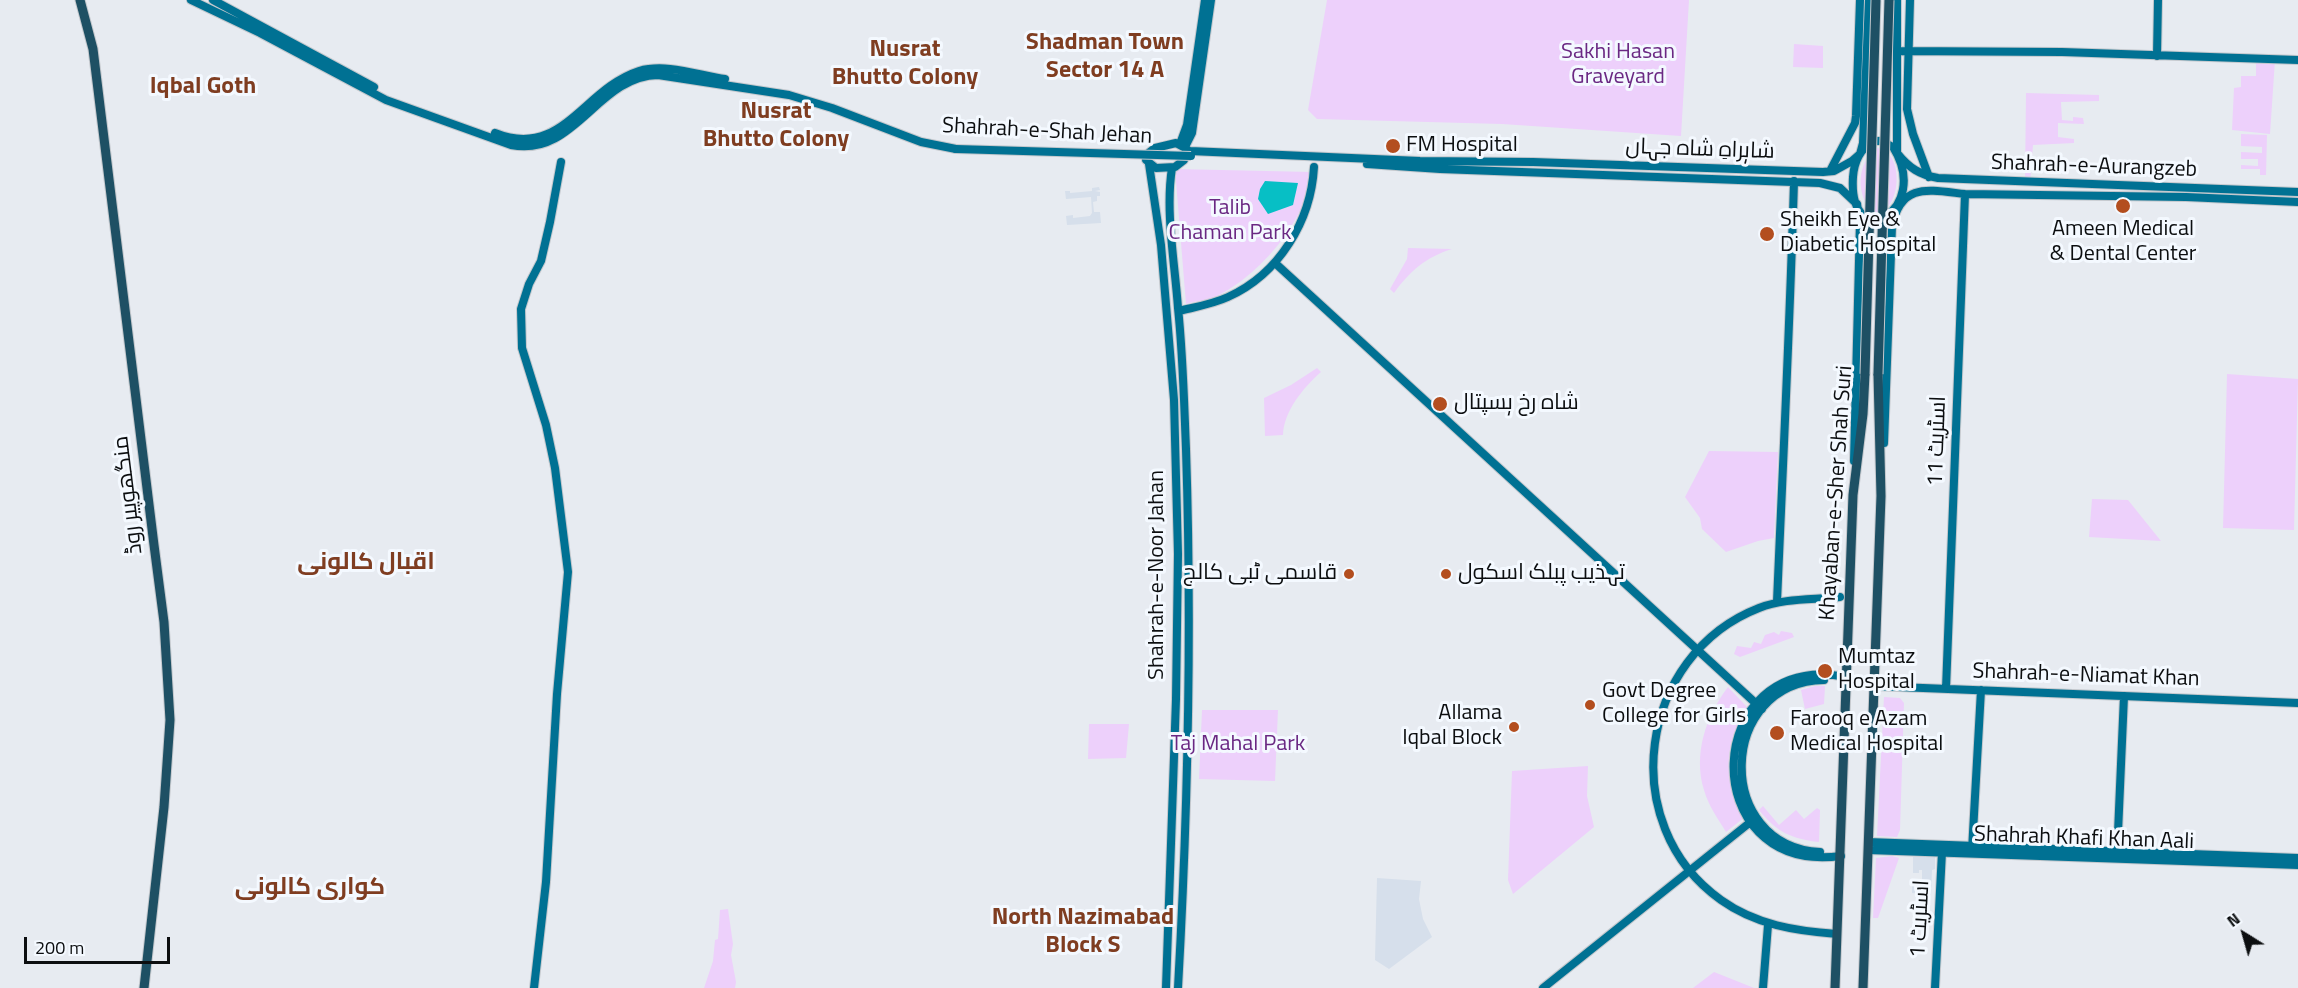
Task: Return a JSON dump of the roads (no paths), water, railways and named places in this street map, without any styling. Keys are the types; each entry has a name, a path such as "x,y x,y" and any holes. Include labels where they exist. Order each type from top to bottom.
{"main road":[{"name":"منگھوپیر روڈ","path":"80,0 93,49 158,578 168,687 170,720 164,807 144,988"},
{"name":"Shahrah-e-Shah Jehan","path":"191,0 381,94 431,113 503,137 519,140 535,139 554,133 600,94 626,77 648,69 666,69 790,90 901,130 942,142 1420,164 1533,172"},
{"name":"Shahrah-e-Shah Jehan","path":"213,0 381,94"},
{"path":"1183,146 1155,148 1146,155 1146,160 1149,164 1162,169 1172,168 1184,160 1183,146 1205,0"},
{"path":"1183,146 1192,133 1211,0"},
{"path":"1830,171 1855,123 1860,0"},
{"path":"1853,495 1860,221 1853,177 1864,133 1869,0"},
{"name":"Khayaban-e-Sher Shah Suri","path":"1835,988 1853,495 1863,414 1865,374 1876,0"},
{"name":"Khayaban-e-Sher Shah Suri","path":"1863,988 1881,496 1878,374 1889,0"},
{"path":"1881,496 1890,238 1902,180 1897,153 1897,0"},
{"path":"1910,0 1908,109 1913,134 1929,177"},
{"path":"2157,56 2158,0"},
{"path":"1897,51 2062,52 2298,60"},
{"path":"1860,154 1872,141 1888,143 1912,169 1929,177"},
{"name":"شاہراہِ شاہ جہاں","path":"1533,162 1830,171 1844,167 1860,154"},
{"path":"534,988 549,855 557,694 568,572 555,468 547,428 522,348 521,309 527,289 541,261 561,162"},
{"name":"Shahrah-e-Shah Jehan","path":"1420,164 1533,162"},
{"name":"Shahrah-e-Noor Jahan","path":"1149,164 1161,245 1175,430 1178,554 1172,838 1166,988"},
{"path":"1179,311 1230,297 1251,283 1275,262 1295,235 1304,217 1313,187 1314,167"},
{"name":"Shahrah-e-Noor Jahan","path":"1172,168 1170,186 1172,244 1179,311 1188,506 1184,838 1178,988"},
{"name":"شاہراہِ شاہ جہاں","path":"1533,172 1830,184 1840,188 1857,204"},
{"name":"Shahrah-e-Aurangzeb","path":"1929,177 2298,192"},
{"path":"1778,602 1785,394 1790,340 1794,182"},
{"name":"Shahrah-e-Aurangzeb","path":"1897,205 1911,194 1919,192 2186,197 2298,202"},
{"name":"اسٹریٹ 11","path":"1946,689 1965,194"},
{"path":"1857,204 1866,217 1873,220 1880,220 1888,216 1897,205"},
{"path":"1161,245 1172,244"},
{"path":"1275,262 1759,706"},
{"path":"1175,430 1185,429"},
{"path":"1176,506 1188,506"},
{"path":"1837,934 1767,925 1739,912 1720,899 1689,871 1674,846 1659,809 1654,793 1653,758 1657,730 1666,700 1674,682 1697,650 1742,616 1778,602 1840,597"},
{"path":"1177,644 1188,644"},
{"path":"1840,854 1815,857 1786,850 1761,833 1744,791 1740,762 1746,734 1759,706 1788,688 1804,682 1846,679"},
{"name":"Shahrah-e-Niamat Khan","path":"1873,686 2298,703"},
{"path":"1972,850 1981,690"},
{"path":"2117,855 2124,696"},
{"path":"1543,988 1754,819"},
{"path":"1172,838 1184,838"},
{"name":"Shahrah Khafi Khan Aali","path":"1868,846 2297,862"},
{"name":"Shahrah Khafi Khan Aali","path":"1868,846 1942,852 1972,850"},
{"name":"اسٹریٹ 1","path":"1935,988 1942,852"},
{"path":"1764,988 1767,925"}],"water":[{"path":"1265,181 1298,183 1293,205 1268,214 1258,199"}],"place":[{"name":"FM Hospital","path":"1393,146"},
{"name":"Ameen Medical & Dental Center","path":"2123,206"},
{"name":"Sheikh Eye & Diabetic Hospital","path":"1767,234"},
{"name":"شاہ رخ ہسپتال","path":"1440,404"},
{"name":"قاسمی ٹبی کالج","path":"1349,574"},
{"name":"تہذیب پبلک اسکول","path":"1446,574"},
{"name":"Mumtaz Hospital","path":"1825,671"},
{"name":"Govt Degree College for Girls","path":"1590,705"},
{"name":"Allama Iqbal Block","path":"1514,727"},
{"name":"Farooq e Azam Medical Hospital","path":"1777,733"}],"district":[{"name":"Shadman Town Sector 14 A","path":"1105,57"},
{"name":"Nusrat Bhutto Colony","path":"905,64"},
{"name":"Iqbal Goth","path":"203,87"},
{"name":"Nusrat Bhutto Colony","path":"776,126"},
{"name":"اقبال کالونی","path":"366,563"},
{"name":"کواری کالونی","path":"310,888"},
{"name":"North Nazimabad Block S","path":"1083,932"}],"park label":[{"name":"Sakhi Hasan Graveyard","path":"1618,66"},
{"name":"Talib Chaman Park","path":"1230,222"},
{"name":"Taj Mahal Park","path":"1238,745"}]}
